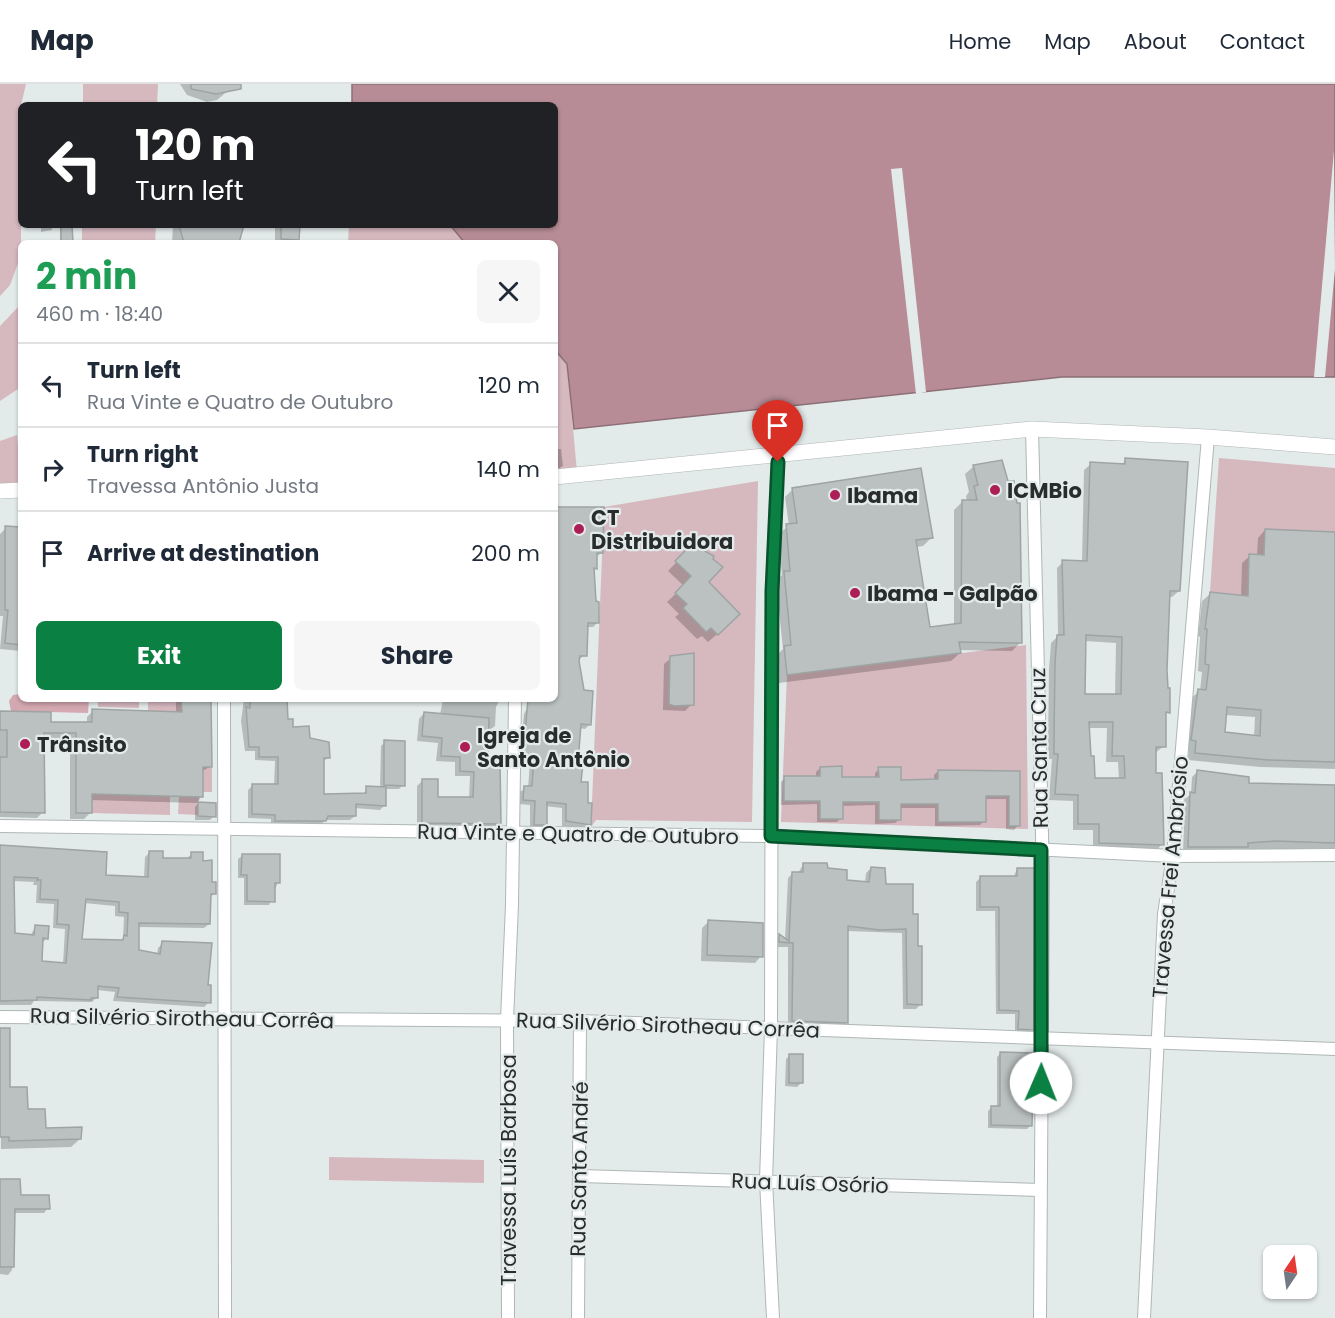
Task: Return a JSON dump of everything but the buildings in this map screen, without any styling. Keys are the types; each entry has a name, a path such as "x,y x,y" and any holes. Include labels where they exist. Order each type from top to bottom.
{"street":[{"path":"558,477 1032,429 1209,437 1335,447"},
{"name":"Rua Santa Cruz","path":"1032,429 1041,850 1040,1318"},
{"name":"Travessa Frei Ambrósio","path":"1144,1318 1164,914 1173,856 1209,437"},
{"path":"773,1318 766,1180 771,1028 772,591 778,456"},
{"path":"0,491 18,490"},
{"path":"224,702 225,1318"},
{"name":"Travessa Luís Barbosa","path":"508,1318 507,1020 513,834 514,702"},
{"name":"Rua Vinte e Quatro de Outubro","path":"0,826 771,836 1173,856 1335,855"},
{"name":"Rua Silvério Sirotheau Corrêa","path":"0,1017 580,1021 1042,1040 1335,1048"},
{"name":"Rua Santo André","path":"578,1318 580,1021"},
{"name":"Rua Luís Osório","path":"580,1176 1040,1190"}],"shaded area":[{"path":"0,84 26,84 22,102 18,102 18,228 21,228 21,240 18,240 18,263 10,285 0,296"},
{"path":"83,84 158,84 157,102 83,102"},
{"path":"352,84 1335,84 1335,377 1062,377 574,429 567,364 558,354 558,240 462,240 452,228 558,228 558,102 352,102"},
{"path":"82,228 156,228 155,240 82,240"},
{"path":"349,228 452,228 462,240 348,240"},
{"path":"18,307 18,389 0,401 0,326"},
{"path":"558,354 567,364 577,472 558,472"},
{"path":"17,435 18,485 0,485 0,441"},
{"path":"1219,458 1335,468 1335,532 1265,529 1264,555 1249,555 1248,578 1261,598 1210,592"},
{"path":"758,481 752,822 596,820 591,827 604,507"},
{"path":"1026,645 1028,829 781,822 787,675"},
{"path":"18,694 18,702 89,702 88,713 11,711 9,701 13,695"},
{"path":"98,702 139,702 139,708 98,707"},
{"path":"148,702 181,702 182,712 148,711"},
{"path":"179,766 212,767 212,792 203,792"},
{"path":"92,794 170,796 170,815 92,813"},
{"path":"179,797 199,797 198,815 178,814"},
{"path":"329,1157 484,1160 484,1183 329,1180"}],"pier":[{"path":"1334,150 1335,269 1325,377 1314,377"},
{"path":"902,168 926,392 916,394 891,169"}],"place":[{"name":"ICMBio","path":"995,490"},
{"name":"Ibama","path":"835,495"},
{"name":"CT Distribuidora","path":"579,529"},
{"name":"Ibama - Galpão","path":"855,593"},
{"name":"Trânsito","path":"25,744"},
{"name":"Igreja de Santo Antônio","path":"465,747"}],"route":[{"path":"778,462 772,591 771,836 1041,850 1043,874 1041,1083"}]}
